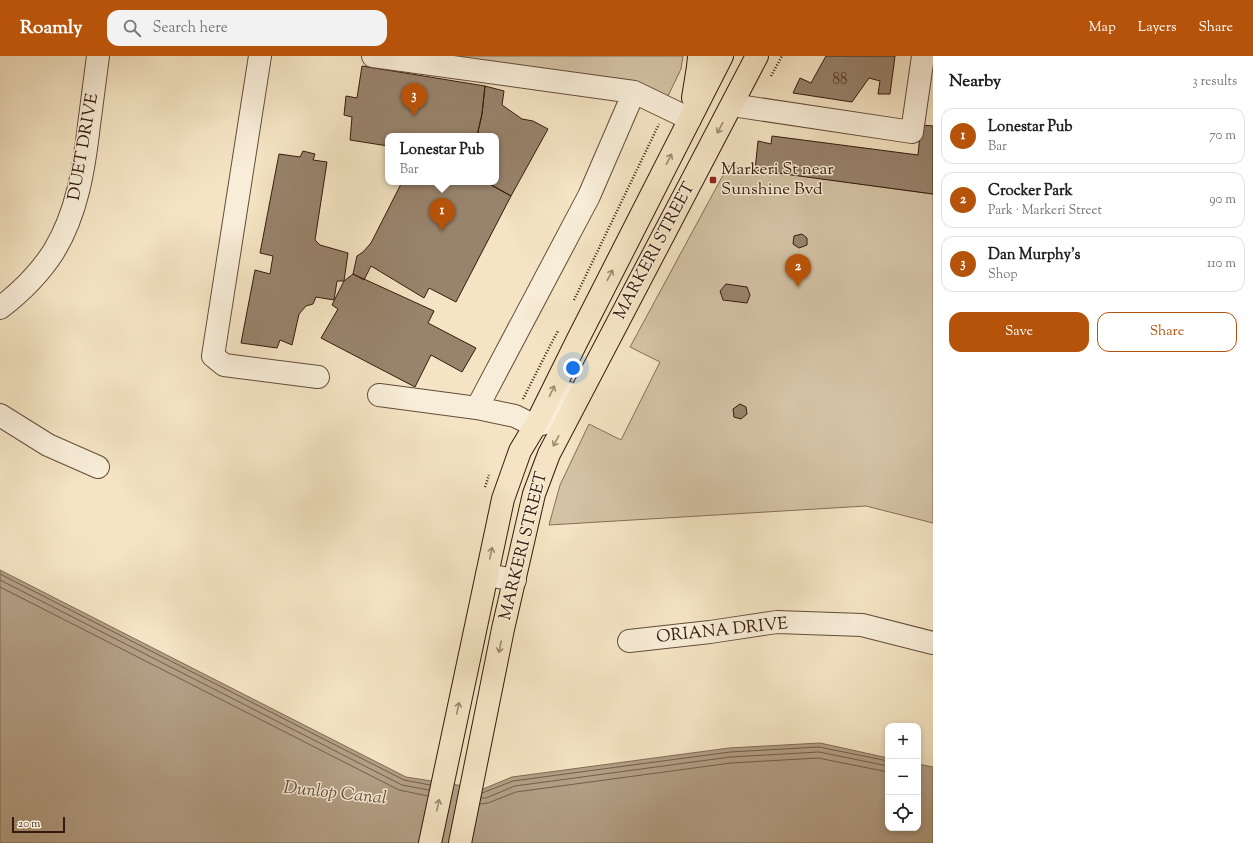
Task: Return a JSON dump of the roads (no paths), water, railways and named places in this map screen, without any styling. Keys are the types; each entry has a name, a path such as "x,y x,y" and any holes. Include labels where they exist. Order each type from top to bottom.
{"main road":[{"path":"690,119 699,56"},
{"name":"MARKERI STREET","path":"430,843 503,498 520,451 535,426 722,56"},
{"name":"MARKERI STREET","path":"460,843 503,629 534,494 549,454 757,56"}],"street":[{"name":"DUET DRIVE","path":"0,308 17,296 32,280 54,251 68,224 82,173 98,56"},
{"path":"260,56 213,356 224,365 318,377"},
{"path":"373,56 634,92 690,119"},
{"path":"732,105 912,132 923,56"},
{"path":"477,408 589,196 634,92"},
{"path":"379,395 477,408 515,416 535,426 555,420 615,304 645,270"},
{"path":"0,415 48,445 98,467"},
{"path":"487,575 515,580"},
{"name":"ORIANA DRIVE","path":"629,641 710,632 777,622 862,625 933,643"}],"water":[{"name":"Dunlop Canal","path":"0,570 406,777 483,789 512,777 729,748 820,743 885,757 885,831 921,831 921,765 933,767 933,843 0,843"}],"place":[{"name":"Dan Murphy's","path":"414,116"},
{"name":"Markeri St near Sunshine Bvd","path":"713,180"},
{"name":"Lonestar Pub","path":"442,231"},
{"name":"Crocker Park","path":"798,287"}]}
